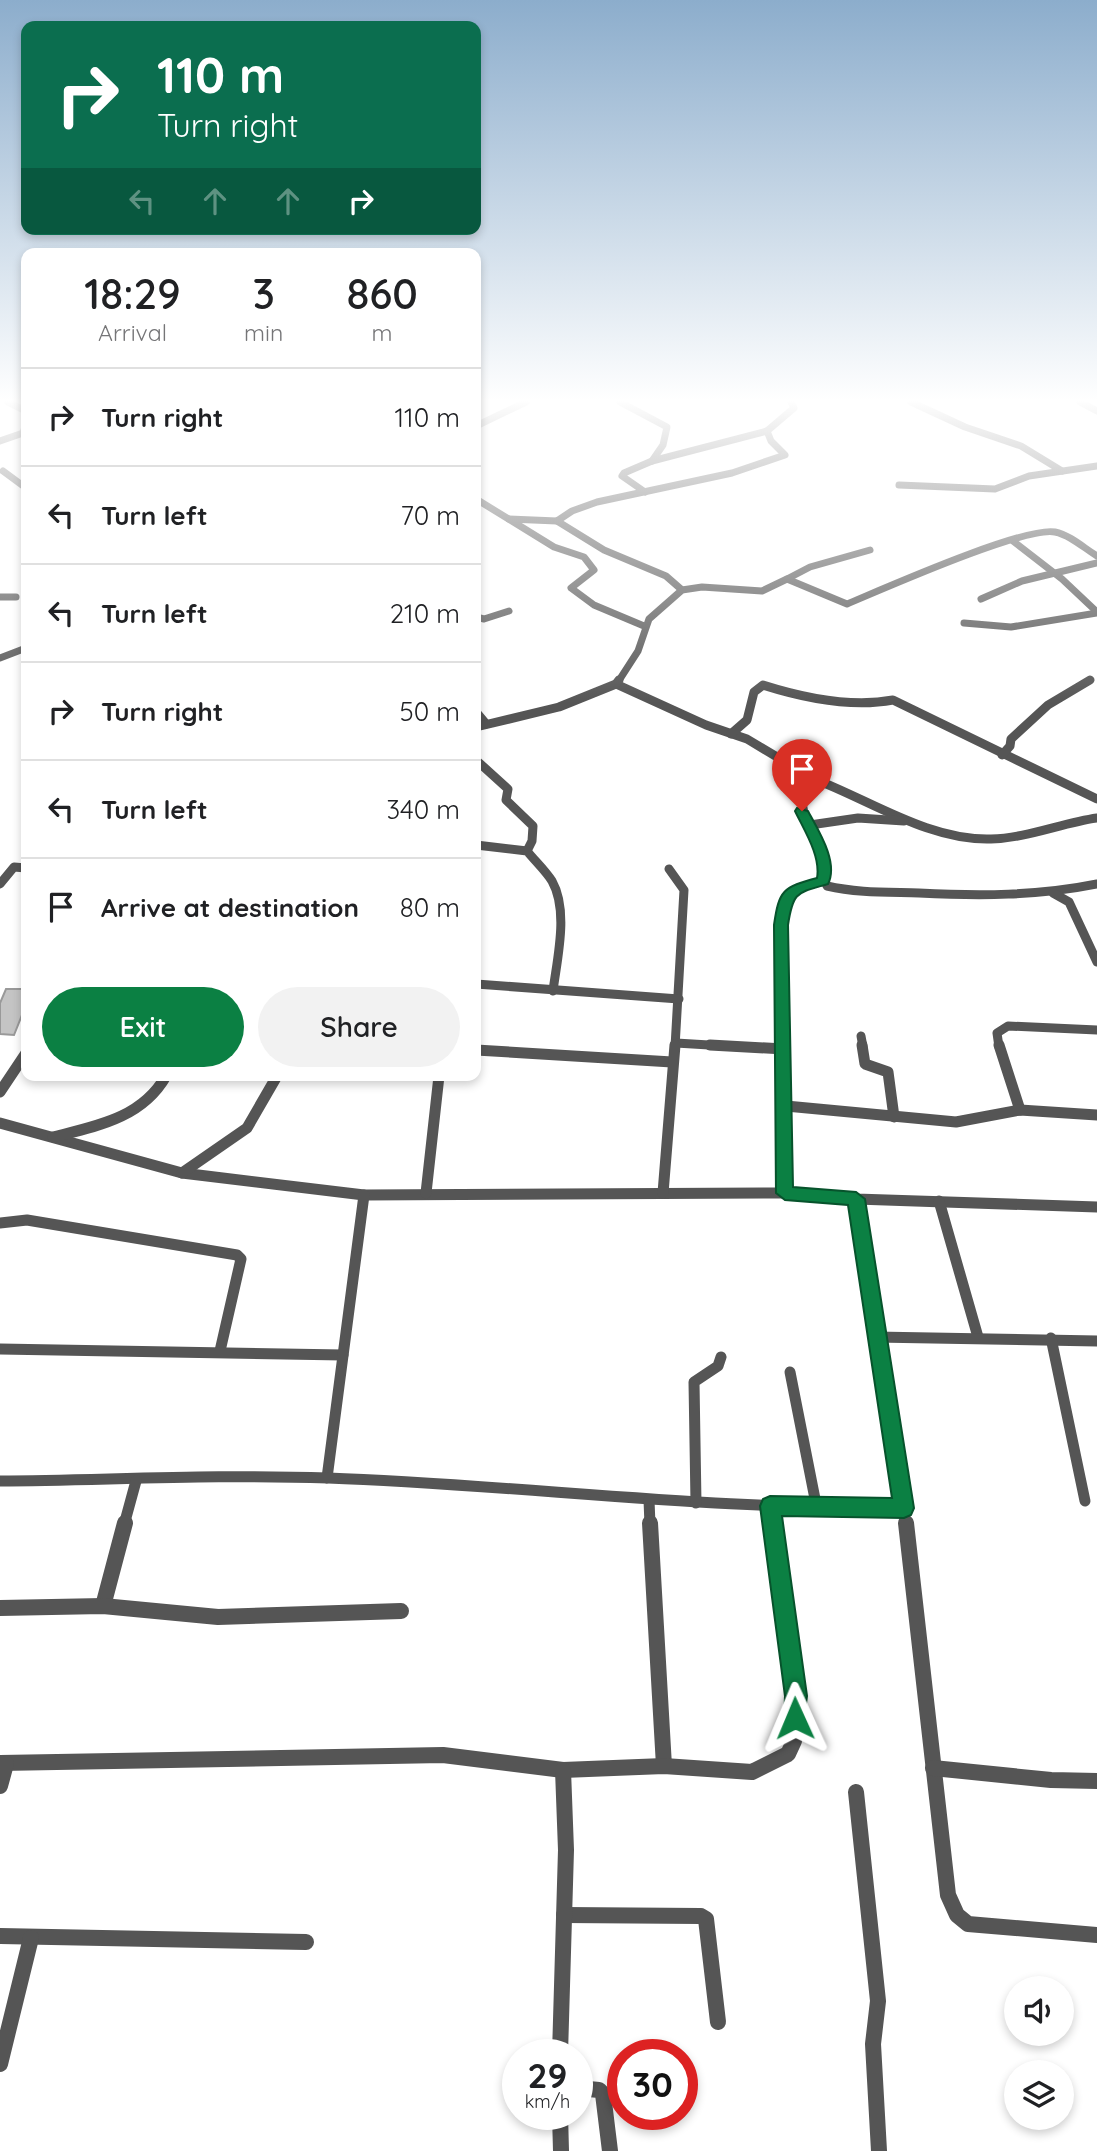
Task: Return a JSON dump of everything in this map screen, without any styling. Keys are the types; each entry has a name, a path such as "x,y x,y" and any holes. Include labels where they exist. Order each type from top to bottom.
{"street":[{"path":"482,502 554,547 584,557 594,570 571,588 594,605 645,626"},
{"path":"557,521 566,512 605,502"},
{"path":"566,524 579,509"},
{"path":"509,519 557,521 566,524 605,551 674,578 682,590"},
{"path":"787,579 846,604 859,601 904,579 1013,541 1058,532 1097,556"},
{"path":"1013,541 1097,612"},
{"path":"481,726 559,707 616,684 638,651 649,619 682,590 702,587 762,591 810,567 870,550"},
{"path":"584,557 605,551"},
{"path":"981,599 992,592 1097,563"},
{"path":"0,597 16,597"},
{"path":"481,618 509,611"},
{"path":"964,623 981,628 1056,624 1097,612"},
{"path":"0,658 21,651"},
{"path":"1002,755 1010,746 1011,739 1048,705 1090,680"},
{"path":"616,684 770,751 814,779 846,790 912,821"},
{"path":"731,734 747,720 754,692 763,685 839,702 876,706 892,700 1097,799"},
{"path":"481,718 486,724"},
{"path":"481,765 508,789 506,800 533,826 532,841 527,851"},
{"path":"814,779 804,786 800,794 802,811 822,856 824,881"},
{"path":"810,825 858,818 912,821 989,839 1097,818"},
{"path":"481,846 527,851 554,886 557,904 557,952 552,991"},
{"path":"0,884 14,867 21,868"},
{"path":"663,1193 672,1062 676,1043 684,890 669,869"},
{"path":"785,1193 786,1106 781,925 785,900 795,888 824,881 836,889 850,891 873,889 963,895 1053,893 1097,884"},
{"path":"1069,902 1079,889"},
{"path":"1053,893 1069,902 1097,962"},
{"path":"481,984 679,999"},
{"path":"1020,1110 996,1037 998,1030 1004,1026 1015,1025 1097,1030"},
{"path":"861,1036 865,1064 888,1072 894,1117"},
{"path":"676,1043 784,1049"},
{"path":"481,1050 672,1062"},
{"path":"0,1092 21,1060"},
{"path":"53,1138 126,1115 145,1105 164,1081"},
{"path":"182,1173 247,1128 274,1081"},
{"path":"426,1193 438,1081"},
{"path":"786,1106 956,1122 1020,1110 1097,1115"},
{"path":"0,1123 182,1173 364,1195 785,1193 856,1199 1097,1208"},
{"path":"327,1478 364,1195"},
{"path":"856,1199 875,1337 904,1508 948,1895 957,1915 968,1924 1097,1935"},
{"path":"939,1201 978,1337"},
{"path":"0,1223 27,1220 237,1255 241,1259 220,1350"},
{"path":"875,1337 1051,1338 1097,1342"},
{"path":"1051,1338 1085,1501"},
{"path":"0,1349 220,1350 343,1355"},
{"path":"696,1503 694,1382 718,1366 721,1357"},
{"path":"790,1372 817,1509"},
{"path":"0,1481 327,1478 696,1503 817,1509 904,1508"},
{"path":"103,1606 136,1481"},
{"path":"649,1500 664,1766"},
{"path":"0,1786 3,1764 443,1755 563,1770 664,1766 752,1772 788,1754 794,1741 796,1696 770,1506"},
{"path":"0,1608 103,1606 218,1617 401,1611"},
{"path":"933,1768 1051,1780 1097,1780"},
{"path":"560,2039 564,1915 563,1770"},
{"path":"856,1791 871,1912 878,2001 873,2044 879,2151"},
{"path":"564,1915 701,1916 706,1919 718,2022"},
{"path":"0,1937 306,1942"},
{"path":"0,2064 31,1938"},
{"path":"593,2089 604,2094 610,2151"},
{"path":"560,2130 561,2151"}],"building":[{"path":"6,989 21,989 21,1018 14,1035 0,1034 0,1003"}],"route":[{"path":"795,1718 796,1696 770,1506 817,1509 904,1508 875,1337 856,1199 785,1193 786,1106 781,925 785,900 795,888 824,881 825,872 816,840 802,811"}]}
